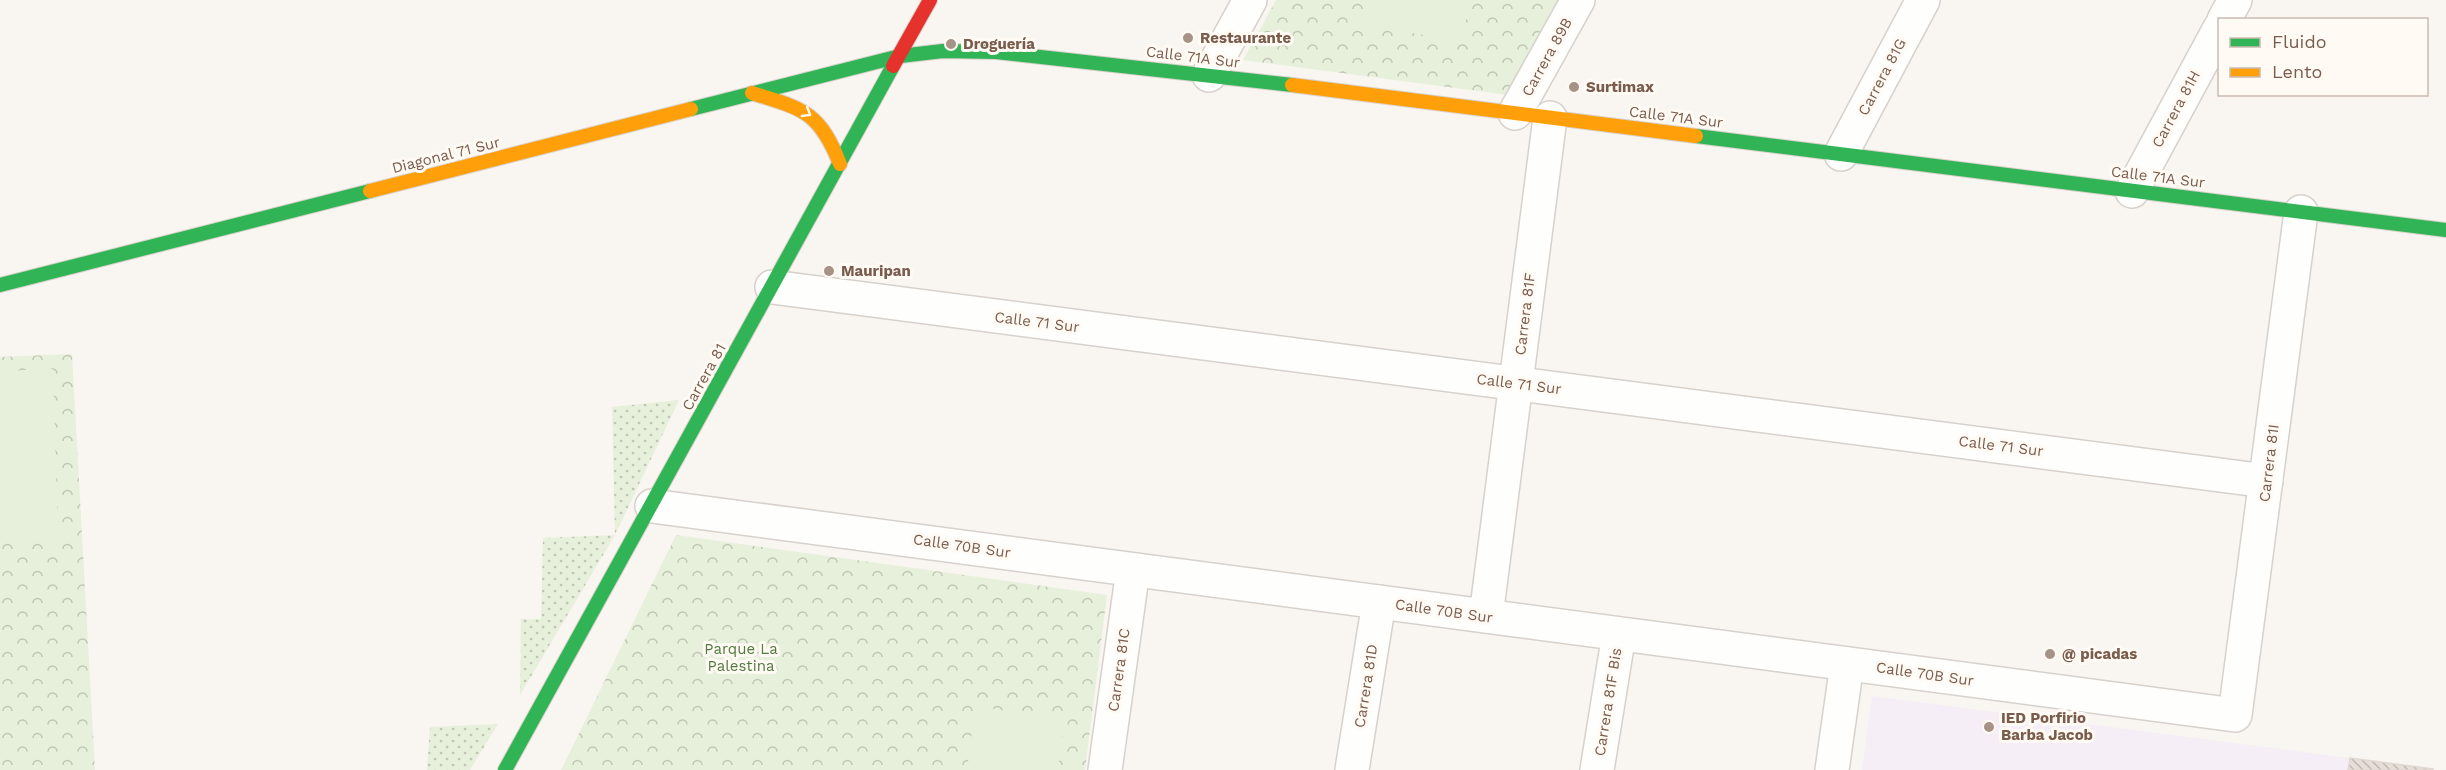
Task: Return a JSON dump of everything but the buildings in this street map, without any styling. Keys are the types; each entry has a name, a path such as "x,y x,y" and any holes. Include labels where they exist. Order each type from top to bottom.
{"street":[{"name":"Carrera 81","path":"505,770 930,0"},
{"path":"1209,75 1250,0"},
{"name":"Carrera 89B","path":"1515,113 1578,0"},
{"name":"Carrera 81G","path":"1841,154 1923,0"},
{"path":"2225,18 2235,0"},
{"name":"Carrera 81H","path":"2132,190 2218,32"},
{"name":"Calle 71A Sur","path":"900,56 943,51 996,52 1209,75 2446,230"},
{"name":"Diagonal 71 Sur","path":"0,285 900,56"},
{"path":"752,93 808,112 831,138 840,164"},
{"name":"Carrera 81F","path":"1486,616 1550,118"},
{"name":"Carrera 81I","path":"2235,715 2301,212"},
{"name":"Calle 71 Sur","path":"772,287 2266,481"},
{"name":"Calle 70B Sur","path":"652,506 2235,715"},
{"name":"Carrera 81C","path":"1105,770 1133,570"},
{"name":"Carrera 81D","path":"1352,770 1379,602"},
{"name":"Carrera 81F Bis","path":"1597,770 1619,634"},
{"path":"1832,770 1847,664"}],"shaded area":[{"name":"IED Porfirio Barba Jacob","path":"1872,696 2350,758 2348,770 1862,770"}],"green space":[{"path":"1276,0 1567,0 1516,96 1243,60"},
{"path":"1367,0 1470,0 1462,42 1363,24"},
{"path":"72,354 95,770 0,770 0,357"},
{"path":"53,369 58,538 0,540 0,371"},
{"path":"679,400 615,535 612,407"},
{"path":"615,535 520,695 521,619 541,619 543,538"},
{"name":"Parque La Palestina","path":"676,535 1107,595 1085,770 561,770"},
{"path":"975,707 1065,718 1058,770 967,770"},
{"path":"498,724 470,770 427,770 430,727"}],"traffic: fast":[{"path":"691,109 900,56 943,51 996,52 1292,85"},
{"path":"505,770 893,66"},
{"path":"1696,136 2446,230"},
{"path":"0,285 370,191"}],"traffic: slow":[{"path":"1292,85 1696,136"},
{"path":"752,93 784,103 816,122 825,133 840,164"},
{"path":"370,191 691,109"}],"traffic: jam":[{"path":"893,66 930,0"}],"place":[{"name":"Restaurante","path":"1188,38"},
{"name":"Droguería","path":"951,44"},
{"name":"Surtimax","path":"1574,87"},
{"name":"Mauripan","path":"829,271"},
{"name":"@ picadas","path":"2050,654"},
{"name":"IED Porfirio Barba Jacob","path":"1989,727"}]}
